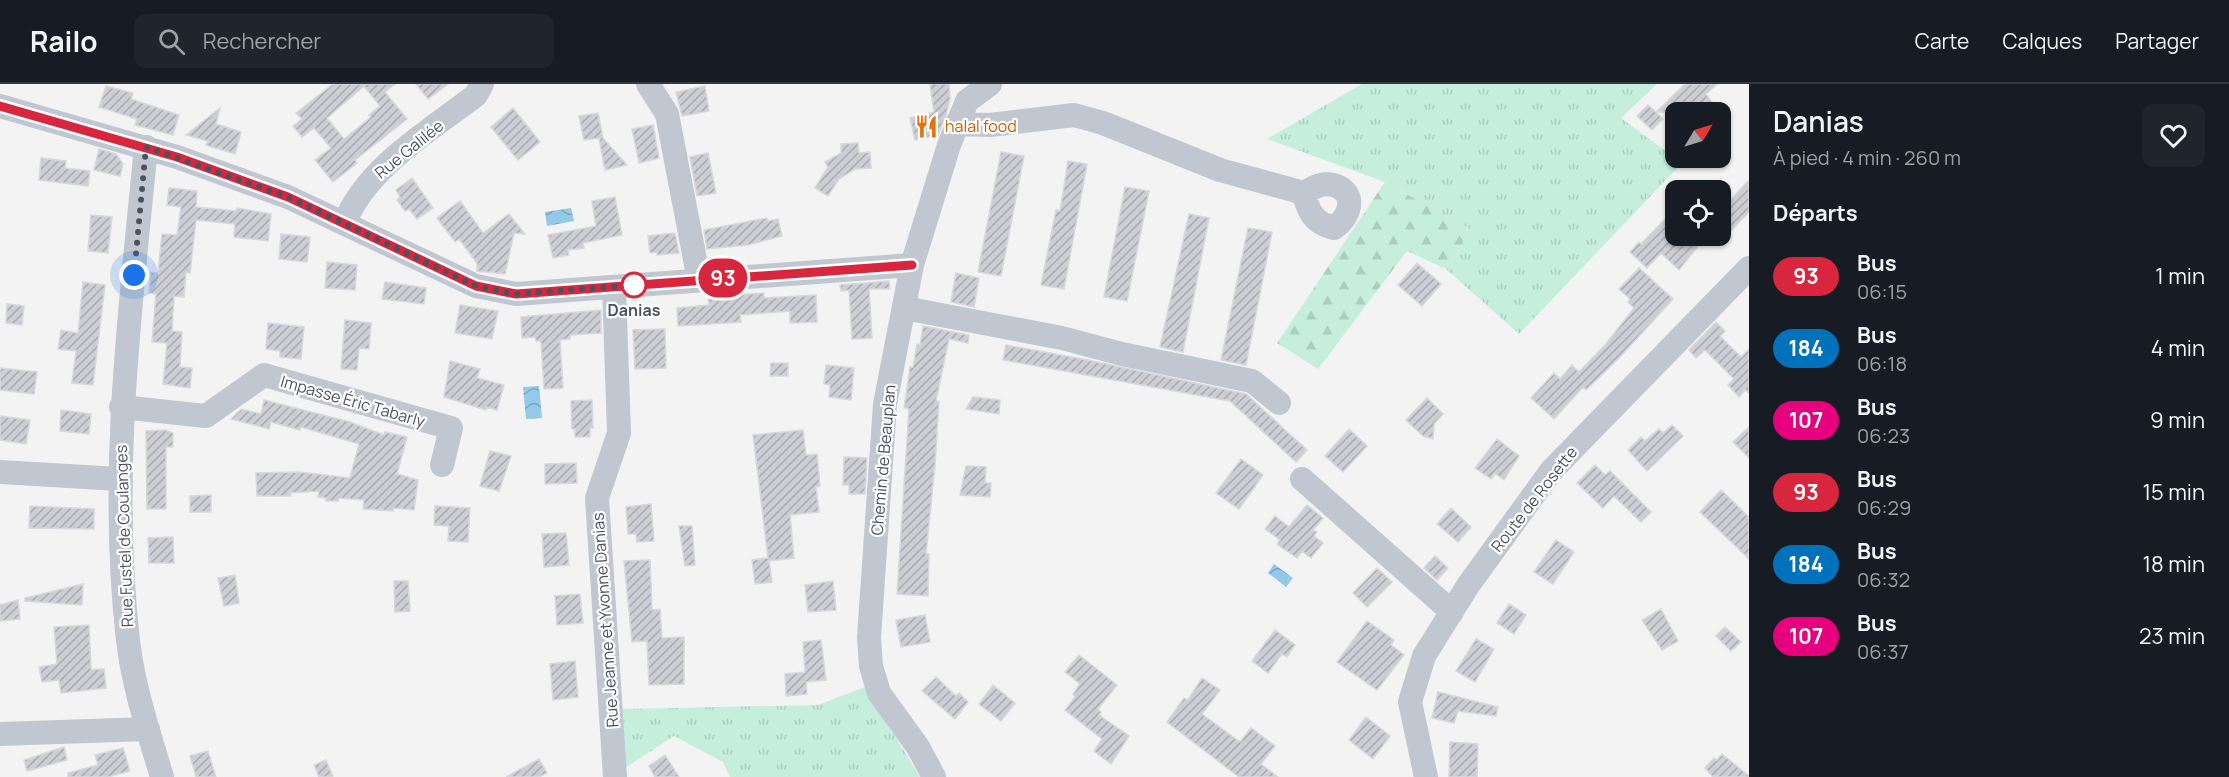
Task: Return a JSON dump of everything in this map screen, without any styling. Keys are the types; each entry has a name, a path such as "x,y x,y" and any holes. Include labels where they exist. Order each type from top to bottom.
{"street":[{"name":"Rue Galilée","path":"345,222 353,202 372,177 476,95 482,84"},
{"path":"648,84 668,114 699,280"},
{"path":"965,92 990,84"},
{"name":"Chemin de Beauplan","path":"934,777 918,747 879,693 871,666 869,637 885,404 912,265 965,92"},
{"path":"0,106 146,147 288,197 476,286 516,294 912,265"},
{"path":"956,124 990,125 1074,115 1103,123 1220,170 1304,193"},
{"name":"Rue Fustel de Coulanges","path":"146,147 121,407 119,479 128,642 148,729 162,777"},
{"name":"Route de Rosette","path":"1426,777 1410,702 1424,656 1452,612 1551,471 1749,268"},
{"name":"Rue Jeanne et Yvonne Danias","path":"614,287 619,433 597,498 615,777"},
{"path":"904,308 1062,338 1122,354 1252,381 1279,403"},
{"name":"Impasse Éric Tabarly","path":"121,407 206,416 264,375 451,428 442,465"},
{"path":"0,472 119,479"},
{"path":"1302,478 1452,612"},
{"path":"0,734 148,729"}],"green space":[{"path":"1362,84 1657,84 1621,118 1665,150 1665,168 1677,168 1519,334 1446,269 1471,230 1385,182 1267,139"},
{"path":"1385,182 1471,230 1446,269 1407,251 1318,369 1277,343"},
{"path":"865,687 920,777 730,777 723,762 674,736 625,768 623,709 818,705"}],"water":[{"path":"571,208 574,221 547,226 545,212"},
{"path":"539,386 542,418 526,419 523,387"},
{"path":"1274,564 1293,578 1286,587 1268,573"}],"building":[{"path":"333,84 395,84 385,92 407,119 355,160 357,163 333,182 315,160 331,148 314,128 302,137 293,126 302,119 296,113","holes":["364,86 380,106 369,115 371,117 344,139 327,118"]},
{"path":"416,84 448,84 428,99"},
{"path":"930,84 949,84 950,99 946,115 938,135 915,140 910,118 934,112"},
{"path":"1685,84 1717,84 1706,94 1712,102 1666,102"},
{"path":"106,86 133,93 131,99 179,115 173,135 135,125 137,119 99,107"},
{"path":"705,86 709,111 682,116 676,92"},
{"path":"1665,103 1665,112 1656,112"},
{"path":"1648,105 1663,119 1652,130 1637,116"},
{"path":"220,108 216,124 241,132 235,154 206,145 208,141 186,135"},
{"path":"513,108 540,142 518,160 491,127"},
{"path":"598,113 603,138 627,165 605,170 599,138 584,140 579,116"},
{"path":"653,125 659,158 639,163 632,129"},
{"path":"858,143 859,153 870,152 871,168 855,169 839,179 828,196 815,188 828,167 825,162 841,153 841,144"},
{"path":"99,149 116,154 123,164 120,176 94,170"},
{"path":"1001,152 1024,156 1001,276 978,272"},
{"path":"708,153 716,193 697,196 690,157"},
{"path":"41,158 66,161 65,168 90,171 88,186 39,180"},
{"path":"1068,161 1087,164 1064,289 1041,285 1056,210 1060,211"},
{"path":"412,178 433,208 417,219 409,209 405,211 397,200 400,197 396,190"},
{"path":"1749,180 1749,212 1731,231 1731,199"},
{"path":"1125,187 1149,191 1127,301 1104,297"},
{"path":"169,188 197,191 196,207 236,211 237,208 271,214 268,241 234,237 235,224 196,220 190,273 186,272 184,297 174,296 172,331 182,332 180,367 192,368 190,388 163,384 167,343 152,342 156,294 149,293 151,272 158,273 162,234 177,235 181,207 167,205"},
{"path":"615,197 622,235 583,243 584,248 568,250 569,255 553,258 548,235 596,226 592,201"},
{"path":"460,201 483,233 509,214 525,234 514,233 505,274 477,271 477,263 459,239 455,242 437,218"},
{"path":"1189,214 1209,218 1183,352 1160,347"},
{"path":"91,215 112,217 108,253 88,251"},
{"path":"767,218 768,221 778,219 782,236 748,245 707,249 704,230"},
{"path":"1665,219 1665,246 1698,246 1679,270 1661,253 1647,268 1630,252 1639,242 1641,244"},
{"path":"1248,228 1272,232 1246,365 1221,360"},
{"path":"675,233 679,253 657,255 657,252 650,253 648,236"},
{"path":"281,234 310,237 307,262 279,259"},
{"path":"327,262 357,265 355,290 325,288"},
{"path":"1417,263 1441,284 1422,306 1398,285"},
{"path":"1639,268 1673,299 1619,358 1586,390 1583,387 1554,419 1531,398 1554,373 1560,379 1572,365 1579,372 1605,345 1634,308 1628,302 1630,299 1619,289"},
{"path":"956,273 979,278 974,307 951,302"},
{"path":"889,281 890,289 869,289 872,338 852,339 849,290 841,291 840,285"},
{"path":"83,282 105,285 93,385 72,383 76,351 58,349 61,330 78,333"},
{"path":"385,282 426,288 424,304 382,299"},
{"path":"764,293 764,298 816,295 817,322 790,323 790,311 740,315 741,322 678,326 677,308 709,305 708,297"},
{"path":"7,304 24,306 22,325 6,323"},
{"path":"460,305 498,311 492,339 455,333"},
{"path":"601,310 601,333 570,335 570,339 560,340 563,388 544,389 541,341 536,341 535,337 522,338 521,317"},
{"path":"345,320 371,323 369,349 359,348 357,370 341,369"},
{"path":"1716,322 1725,331 1720,336 1741,357 1749,349 1749,393 1745,390 1739,397 1728,385 1734,379 1705,350 1696,358 1689,350"},
{"path":"268,323 304,327 301,359 280,357 280,351 266,349"},
{"path":"923,326 969,335 968,343 949,339 936,401 939,401 935,465 926,554 929,554 928,596 897,594 909,409 904,408 910,367 913,367 917,344 920,345"},
{"path":"665,329 666,368 635,369 633,330"},
{"path":"1006,345 1246,394 1307,450 1296,462 1230,401 1003,360"},
{"path":"450,361 480,369 477,378 504,385 497,410 486,407 486,410 444,397"},
{"path":"771,363 788,363 788,376 770,376"},
{"path":"826,365 854,368 851,400 829,397 830,385 824,384"},
{"path":"0,368 37,372 34,394 0,390"},
{"path":"973,397 1000,400 999,414 966,409"},
{"path":"1427,398 1443,414 1434,424 1433,439 1423,436 1406,420"},
{"path":"264,400 350,422 384,435 385,432 407,437 397,474 418,480 414,510 363,509 364,500 339,498 338,501 326,501 326,498 318,497 319,491 290,493 291,496 257,496 256,473 299,472 350,478 359,444 301,427 300,430 271,422 269,429 231,419 241,409 261,414"},
{"path":"592,400 593,428 590,428 590,437 575,437 575,429 572,429 571,401"},
{"path":"61,410 91,414 89,434 60,431"},
{"path":"0,416 30,420 26,444 0,440"},
{"path":"1672,425 1683,436 1647,471 1628,450 1641,437 1645,441 1659,429 1663,433"},
{"path":"1749,427 1749,458 1733,442"},
{"path":"1349,429 1367,446 1343,472 1325,456"},
{"path":"165,430 173,433 173,447 166,447 166,509 147,509 146,431"},
{"path":"803,430 806,455 817,454 820,486 816,487 819,512 790,515 794,558 769,561 772,582 755,584 752,560 768,558 753,435"},
{"path":"1497,439 1519,456 1504,480 1495,473 1491,479 1475,468"},
{"path":"490,451 511,456 499,491 480,486"},
{"path":"844,457 867,458 865,494 849,494 849,485 843,485"},
{"path":"1241,459 1263,475 1239,509 1216,493"},
{"path":"576,463 577,483 545,484 545,464"},
{"path":"1595,465 1605,475 1610,471 1651,512 1641,522 1614,496 1603,508 1577,483"},
{"path":"966,466 986,467 985,483 991,483 990,497 960,495"},
{"path":"1721,490 1749,517 1749,559 1700,512"},
{"path":"211,495 211,512 190,512 190,496"},
{"path":"651,504 654,541 637,542 636,534 628,534 626,507"},
{"path":"1307,505 1323,518 1313,530 1317,532 1314,536 1323,543 1311,558 1302,551 1297,558 1277,544 1280,540 1265,529 1275,516 1289,527"},
{"path":"30,506 94,509 94,529 29,528"},
{"path":"435,506 470,508 468,542 448,541 449,526 434,525"},
{"path":"1451,508 1471,527 1458,542 1437,524"},
{"path":"679,526 692,526 695,565 685,566"},
{"path":"566,533 569,565 544,567 542,534"},
{"path":"173,537 174,563 149,563 148,538"},
{"path":"1556,540 1574,552 1553,584 1534,572"},
{"path":"1435,556 1448,568 1437,580 1424,568"},
{"path":"650,560 652,610 660,609 662,638 684,637 684,684 649,685 647,641 632,642 624,561"},
{"path":"1377,568 1392,582 1367,607 1353,593"},
{"path":"235,575 239,603 224,606 218,578"},
{"path":"394,581 408,581 410,611 395,612"},
{"path":"833,581 836,610 808,612 805,585"},
{"path":"83,584 82,605 25,601 25,598"},
{"path":"580,594 583,623 557,625 555,596"},
{"path":"18,600 20,619 0,621 0,605"},
{"path":"1509,604 1526,615 1514,634 1497,623"},
{"path":"1661,609 1678,641 1662,650 1642,620"},
{"path":"925,615 930,642 901,647 896,620"},
{"path":"1367,621 1394,640 1391,645 1404,655 1377,690 1337,662"},
{"path":"89,625 91,670 104,669 106,688 61,693 59,680 42,682 39,667 57,664 54,627"},
{"path":"1725,627 1741,642 1731,651 1716,636"},
{"path":"1275,630 1295,645 1287,657 1282,654 1268,673 1252,661"},
{"path":"1476,639 1494,649 1475,682 1456,671"},
{"path":"821,640 826,680 806,682 807,694 786,696 785,674 805,672 803,642"},
{"path":"1079,655 1117,685 1098,709 1101,712 1099,715 1129,736 1111,764 1094,751 1102,739 1065,710 1075,697 1073,694 1080,684 1065,672"},
{"path":"575,661 578,697 553,700 550,664"},
{"path":"936,677 956,696 959,693 968,702 955,719 922,691"},
{"path":"1202,678 1220,690 1202,714 1240,742 1251,728 1275,746 1261,764 1278,777 1239,777 1167,722 1184,698 1188,700"},
{"path":"993,685 1015,703 1001,721 979,704"},
{"path":"1438,692 1498,707 1496,716 1458,711 1454,723 1432,718"},
{"path":"1366,717 1390,736 1373,759 1349,740"},
{"path":"1450,742 1478,744 1477,777 1449,777"},
{"path":"64,747 67,760 27,771 24,760"},
{"path":"123,748 130,771 108,777 68,777 68,773 98,765 95,755"},
{"path":"208,751 216,777 196,777 190,756"},
{"path":"1722,754 1749,777 1713,777 1705,768 1714,758 1717,760"},
{"path":"665,755 679,777 655,777 649,766"},
{"path":"539,759 547,773 539,777 506,777"},
{"path":"326,760 333,777 319,777 314,765"}],"bus line":[{"name":"93","path":"0,106 146,147 288,197 476,286 516,294 912,265"}],"place":[{"name":"halal food","path":"927,126"},
{"name":"Danias","path":"634,285"}],"route":[{"path":"134,275 146,147 288,197 476,286 516,294 634,285"}]}
